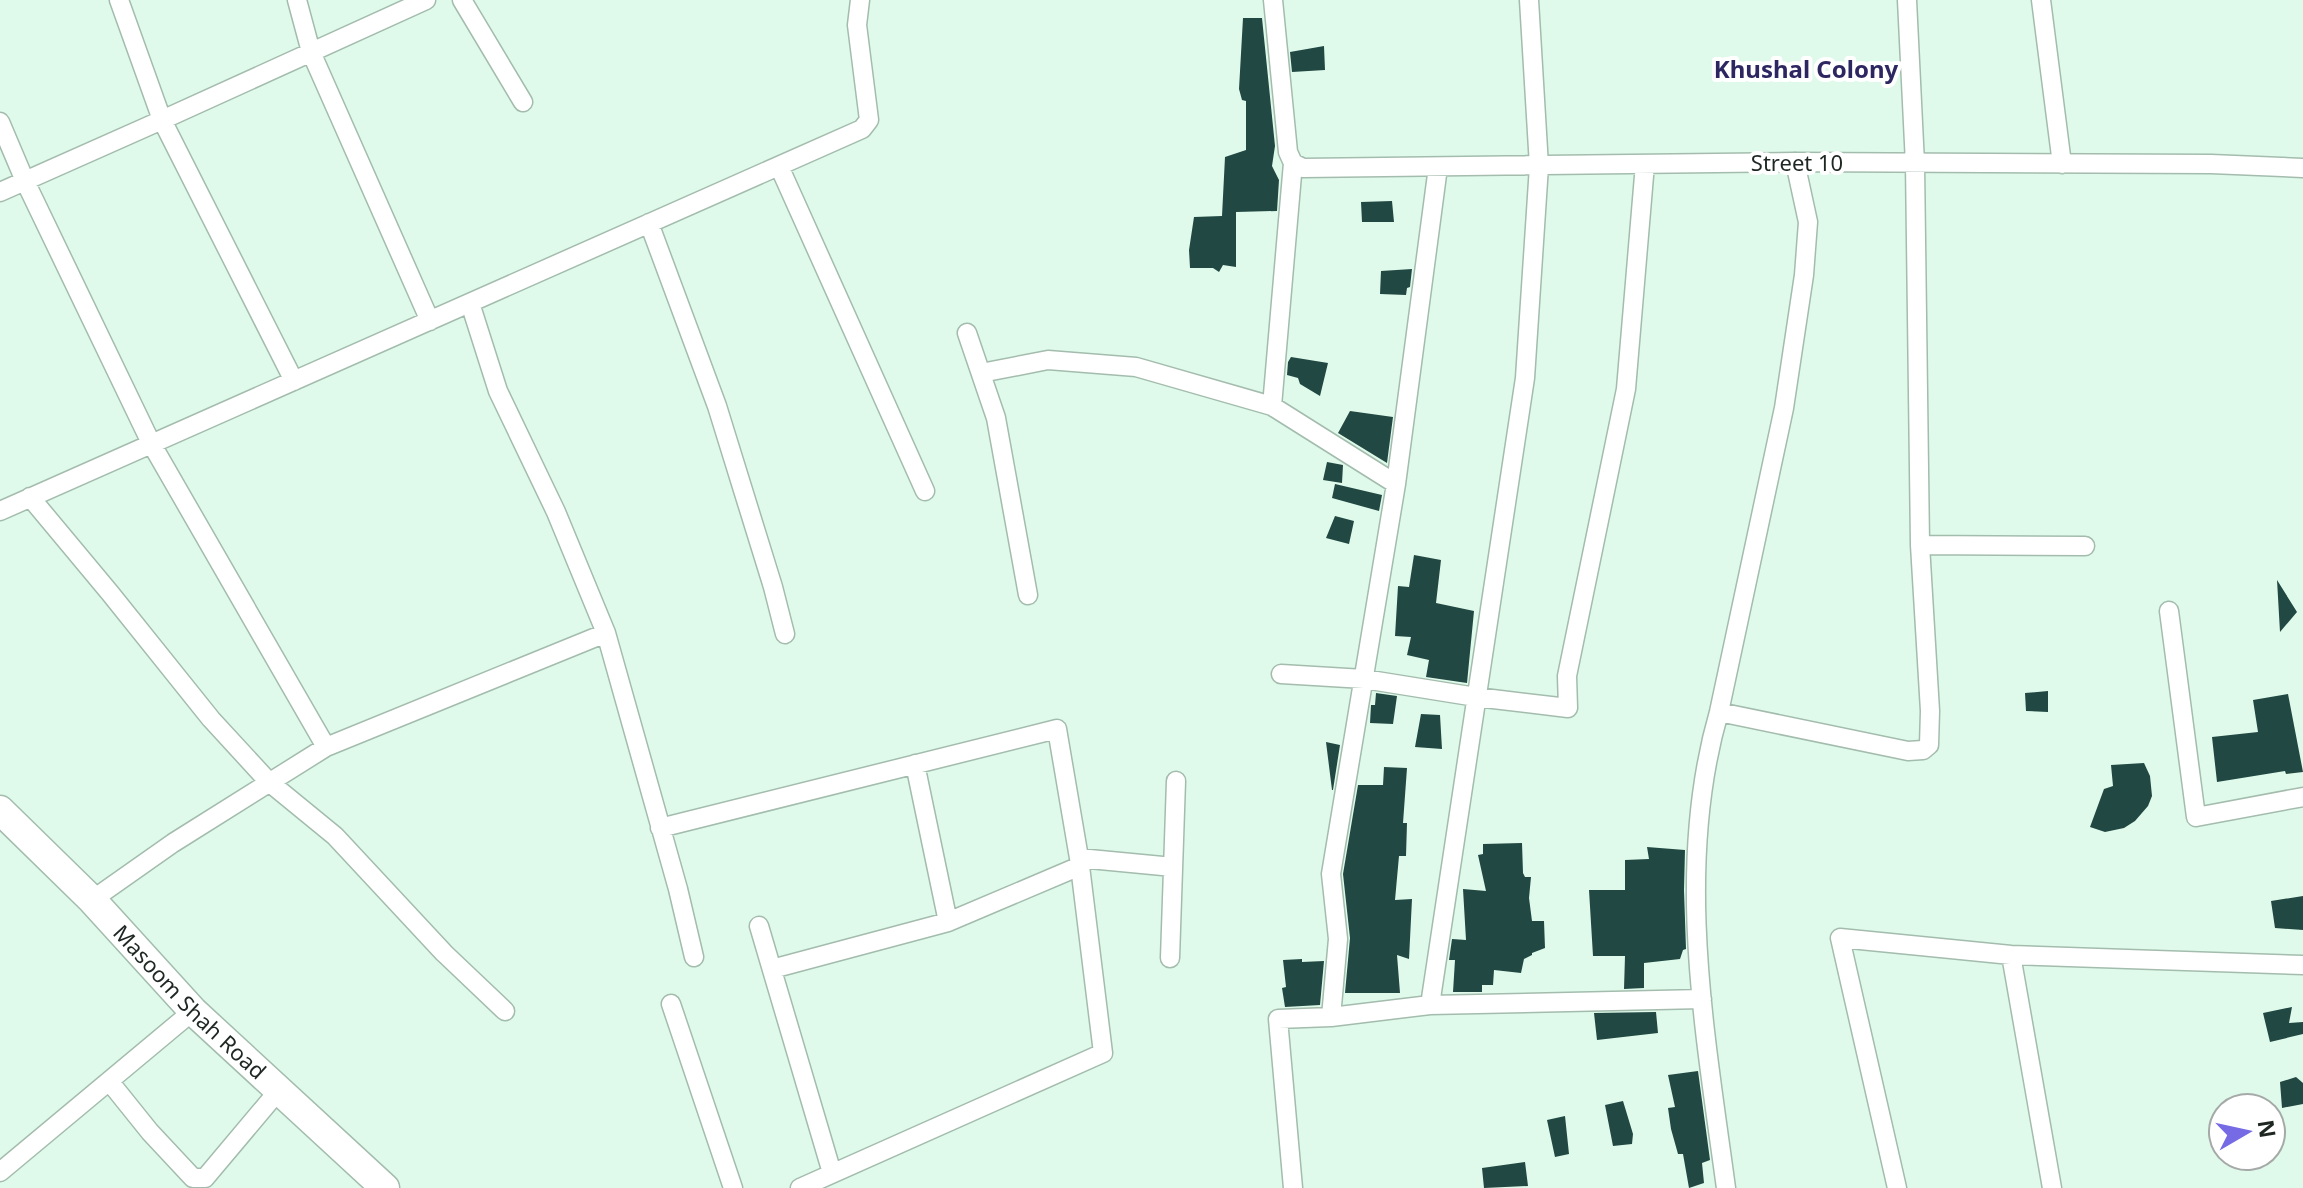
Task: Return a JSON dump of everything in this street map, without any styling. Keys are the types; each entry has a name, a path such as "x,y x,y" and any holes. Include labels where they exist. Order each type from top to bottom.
{"main road":[{"name":"Masoom Shah Road","path":"0,810 92,900 193,1011 385,1188"}],"street":[{"path":"119,0 162,120 294,381"},
{"path":"297,0 311,52 430,321"},
{"path":"0,192 426,0"},
{"path":"462,0 523,102"},
{"path":"2,505 30,497 862,129 869,120 857,25 860,0"},
{"path":"1272,406 1293,163 1288,152 1273,0"},
{"path":"1430,1005 1525,378 1539,166 1529,0"},
{"path":"1719,712 1908,751 1923,750 1929,745 1930,711 1920,545 1915,164 1907,0"},
{"path":"2041,0 2062,164"},
{"path":"0,122 25,181 151,443 326,747"},
{"path":"1726,1188 1699,972 1696,887 1700,813 1712,737 1784,408 1804,275 1808,222 1795,162"},
{"name":"Street 10","path":"1293,163 1303,168 1795,162 2211,164 2303,168"},
{"path":"1281,674 1364,679 1568,708 1567,676 1626,389 1645,164"},
{"path":"779,166 925,491"},
{"path":"1331,1017 1338,939 1331,874 1396,484 1438,167"},
{"path":"649,223 717,406 785,634"},
{"path":"470,303 498,391 556,512 606,633 694,957"},
{"path":"967,333 996,418 1028,595"},
{"path":"981,373 1048,360 1136,367 1272,406 1396,484"},
{"path":"30,497 211,719 269,782 335,836 444,953 505,1011"},
{"path":"1920,545 2085,546"},
{"path":"2169,611 2196,817 2303,797"},
{"path":"92,900 173,843 326,747 606,633"},
{"path":"660,828 1057,729 1079,862 1103,1053 800,1188"},
{"path":"915,764 948,922"},
{"path":"1170,958 1176,781"},
{"path":"772,969 948,922 1079,862 1173,867"},
{"path":"759,926 832,1173"},
{"path":"1897,1188 1840,938 2011,955 2303,965"},
{"path":"2011,955 2052,1188"},
{"path":"1293,1188 1278,1019 1331,1017 1430,1005 1702,999"},
{"path":"671,1004 733,1188"},
{"path":"0,1172 193,1011"},
{"path":"109,1081 150,1132 193,1178 198,1179 205,1178 279,1090"}],"building":[{"path":"1243,18 1262,18 1275,146 1272,166 1279,180 1277,211 1236,212 1236,267 1223,265 1219,272 1213,268 1190,268 1189,250 1194,217 1222,216 1225,157 1246,150 1246,101 1242,100 1239,89"},
{"path":"1324,46 1325,70 1292,72 1290,52"},
{"path":"1392,201 1394,222 1362,222 1361,202"},
{"path":"1412,269 1406,295 1380,294 1381,271"},
{"path":"1291,357 1328,363 1320,396 1300,384 1298,378 1287,375"},
{"path":"1350,411 1393,417 1387,463 1338,433"},
{"path":"1327,462 1343,465 1342,483 1323,480"},
{"path":"1335,484 1382,495 1379,511 1332,498"},
{"path":"1335,516 1354,521 1349,544 1326,538"},
{"path":"1414,555 1441,560 1436,603 1474,611 1467,683 1426,677 1429,660 1407,655 1411,637 1395,636 1398,586 1409,587"},
{"path":"2277,580 2297,612 2280,632"},
{"path":"2048,691 2048,712 2026,711 2025,693"},
{"path":"1376,693 1397,696 1393,724 1370,723 1371,705 1375,705"},
{"path":"2288,694 2303,772 2286,774 2285,771 2217,782 2212,737 2258,732 2253,700"},
{"path":"1421,714 1440,715 1442,749 1415,747"},
{"path":"1326,742 1340,745 1333,790 1332,790"},
{"path":"2144,763 2150,776 2152,796 2148,806 2124,828 2105,832 2090,827 2104,789 2113,786 2111,765"},
{"path":"1384,767 1407,768 1403,823 1407,823 1406,856 1399,856 1395,900 1412,899 1409,959 1397,955 1400,993 1345,993 1350,938 1343,874 1358,785 1383,785"},
{"path":"1522,843 1523,873 1525,877 1531,877 1529,898 1532,921 1544,921 1545,948 1524,959 1521,973 1494,970 1493,985 1482,985 1482,992 1453,992 1455,960 1449,960 1452,939 1466,940 1463,889 1486,891 1478,855 1483,854 1483,844"},
{"path":"1647,847 1685,850 1686,949 1680,959 1644,963 1644,988 1624,989 1625,956 1593,956 1589,890 1625,890 1625,860 1649,859"},
{"path":"2303,896 2303,930 2275,928 2271,901"},
{"path":"1302,959 1302,962 1324,961 1320,1005 1285,1007 1283,960"},
{"path":"2292,1007 2289,1023 2303,1022 2303,1034 2270,1042 2263,1013"},
{"path":"1656,1012 1658,1033 1597,1040 1594,1013"},
{"path":"1698,1071 1710,1160 1702,1163 1704,1183 1689,1188 1683,1154 1678,1154 1671,1129 1668,1108 1675,1107 1668,1075"},
{"path":"2296,1077 2303,1083 2303,1104 2287,1107 2287,1092 2281,1092 2280,1082"},
{"path":"1623,1101 1633,1134 1632,1144 1613,1146 1605,1105"},
{"path":"1565,1116 1569,1154 1555,1157 1547,1120"},
{"path":"1525,1162 1528,1186 1484,1188 1482,1168"}],"district":[{"name":"Khushal Colony","path":"1806,70"}]}
